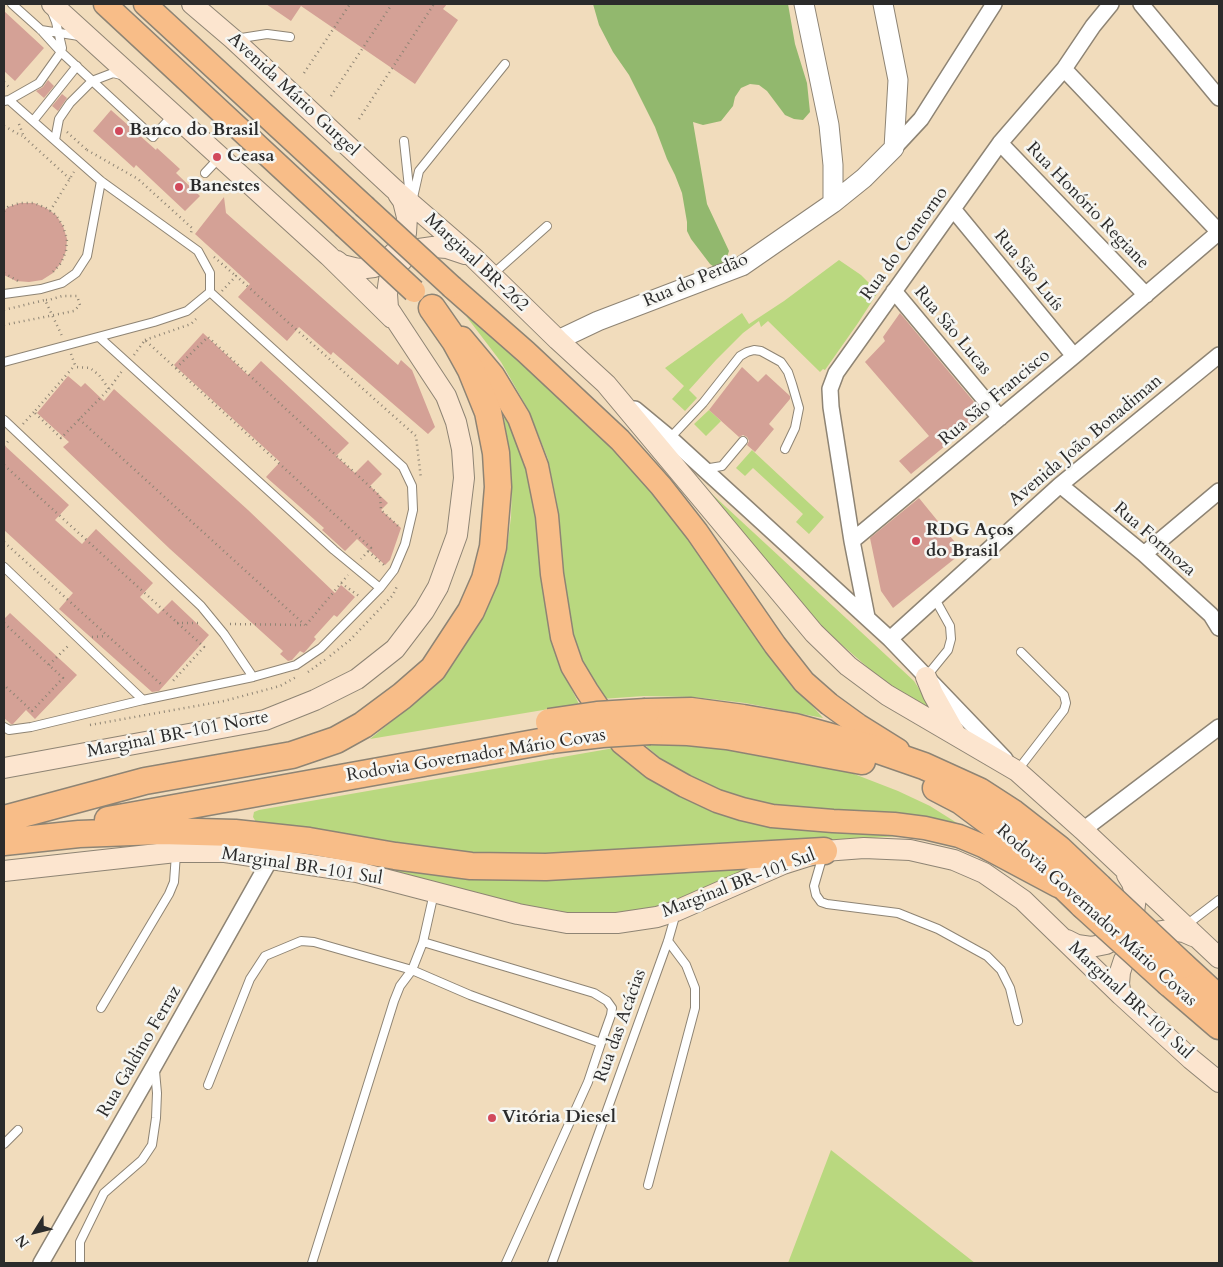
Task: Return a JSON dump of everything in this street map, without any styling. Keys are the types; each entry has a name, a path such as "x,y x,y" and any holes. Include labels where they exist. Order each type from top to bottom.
{"highway":[{"path":"4,820 145,781 292,755 336,740 363,725 402,696 433,669 472,611 485,579 493,547 498,487 496,453 488,412 471,370 455,341 423,299"},
{"name":"Rodovia Governador Mário Covas","path":"648,722 691,711 743,718 795,727 875,749 924,766 979,791 1014,813 1058,849 1083,894"},
{"name":"Rodovia Governador Mário Covas","path":"4,841 550,731 596,715 648,722 688,732 762,742 850,758 900,773 961,801 984,816 1083,894 1175,974 1219,1026"},
{"name":"Rodovia Governador Mário Covas","path":"4,820 550,731"},
{"path":"4,841 79,834 160,831 235,833 309,841 395,856 470,866 546,867 824,851"},
{"name":"Rodovia Governador Mário Covas","path":"1175,974 1219,999"}],"main road":[{"path":"52,4 329,256 405,332"},
{"path":"105,4 423,299 464,340 492,375 519,418 537,466 546,516 552,574 562,637 572,666 622,742 653,768 717,801 772,816 894,824 926,828 959,836 1083,894"},
{"name":"Avenida Mário Gurgel","path":"145,4 620,440 661,486 698,532 775,645 804,682 829,704 858,725 924,766"},
{"name":"Avenida Mário Gurgel","path":"192,4 234,39 393,188"},
{"path":"329,256 342,265 358,268 381,263 400,248 406,233 407,217 403,201 393,188"},
{"name":"Marginal BR-262","path":"393,188 474,258 606,384 814,633 848,666 887,695 1017,771"},
{"path":"405,332 388,308 387,294 389,280 396,267 406,256 419,249 433,247 460,252 474,258"},
{"name":"Marginal BR-101 Norte","path":"4,768 265,720 315,700 357,679 395,648 424,611 438,587 457,535 464,478 462,449 456,422 446,396 405,332"},
{"path":"926,677 933,694 957,736"},
{"path":"1017,771 1083,830 1219,958"},
{"name":"Marginal BR-101 Sul","path":"4,871 176,852 225,852 357,872 518,914 567,923 617,923 676,912 783,864 824,851 864,848 910,850 954,860 984,873 1005,886 1064,938 1121,995 1219,1082"},
{"path":"1064,938 1077,945 1091,947 1106,944 1119,937 1129,926 1134,912 1136,897 1132,883 1124,870"},
{"path":"1121,995 1119,984 1120,972 1124,960 1131,948 1142,938 1156,932 1170,930 1191,933"}],"street":[{"path":"804,4 829,124 833,203"},
{"path":"883,4 898,80 894,148"},
{"path":"894,148 921,119 994,4"},
{"name":"Rua do Contorno","path":"852,541 831,407 830,389 836,373 1000,142 1064,69 1093,26 1112,4"},
{"path":"1140,4 1219,98"},
{"path":"1064,69 1219,232"},
{"name":"Rua Honório Regiane","path":"1000,142 1146,295"},
{"name":"Rua do Perdão","path":"558,340 598,321 742,266 833,203 864,178 894,148"},
{"name":"Rua São Luís","path":"953,209 1074,356"},
{"name":"Rua São Francisco","path":"852,541 1219,232"},
{"name":"Rua São Lucas","path":"894,291 1000,418"},
{"name":"Avenida João Bonadiman","path":"890,639 1060,485 1219,355"},
{"path":"606,384 670,438 867,617 1017,771"},
{"name":"Rua Formoza","path":"1060,485 1215,612 1219,628"},
{"path":"1144,554 1219,491"},
{"path":"852,541 867,617"},
{"path":"1083,830 1219,728"},
{"name":"Rua Galdino Ferraz","path":"41,1263 271,858"}],"lane":[{"path":"12,4 153,137 174,114"},
{"path":"4,727 9,730 31,727 143,700 253,677 296,665 321,648 380,588 394,570 405,544 413,510 412,486 402,467 213,295 210,273 198,251 101,181 33,121 6,101 39,83 61,52 59,33 48,4"},
{"path":"41,30 89,37"},
{"path":"234,39 267,34 290,38"},
{"path":"411,204 419,171 506,64"},
{"path":"33,121 77,66"},
{"path":"55,140 59,119 70,103 92,81 113,73 134,78"},
{"path":"404,141 411,204"},
{"path":"205,173 220,156"},
{"path":"4,294 41,289 62,283 76,273 87,256 101,181"},
{"path":"491,276 547,226"},
{"path":"4,362 154,322 187,311 213,295"},
{"path":"100,337 311,530 380,588"},
{"path":"670,438 703,403 740,356 754,350 761,351 781,362 788,372 792,384 798,408 795,428 785,448"},
{"path":"4,420 201,606 243,660 253,677"},
{"path":"704,469 716,468 724,464 743,441"},
{"path":"4,568 143,700"},
{"path":"926,677 948,650 951,639 950,626 934,599"},
{"path":"1017,771 1064,710 1066,703 1064,695 1021,652"},
{"path":"824,851 814,886 816,895 821,902 898,912 938,929 987,956 1001,970 1010,988 1018,1022"},
{"path":"101,1008 170,894 174,882 176,852"},
{"path":"312,1263 394,1001 400,986 412,970 423,942 434,893"},
{"path":"1191,933 1219,900"},
{"name":"Rua das Acácias","path":"552,1263 668,941 676,912"},
{"path":"208,1085 250,979 265,956 302,941 314,942 412,970 470,995 601,1043"},
{"path":"648,1185 695,1008 695,988 686,965 668,941"},
{"path":"423,942 594,994 606,1001 612,1008 612,1016 588,1082 506,1263"},
{"path":"80,1263 80,1242 104,1193 142,1160 152,1144 157,1093 154,1066"},
{"path":"4,1144 18,1130"}],"path":[{"path":"304,73 350,4"},
{"path":"332,96 392,4"},
{"path":"359,120 434,4"},
{"path":"4,126 24,137"},
{"path":"87,150 138,179 192,228 190,235"},
{"path":"4,211 8,207 20,203 34,203 56,215 63,226 67,238 66,251 61,263 53,273 38,281 29,282 19,281 4,273"},
{"path":"209,252 416,436 422,482"},
{"path":"75,365 34,412 61,438 109,389 145,340 191,324 213,295 236,276"},
{"path":"38,281 76,367 90,368 99,375 109,389"},
{"path":"4,310 62,296 77,296 80,305 74,311 4,325"},
{"path":"176,368 208,337 380,496 381,510 401,528"},
{"path":"145,340 371,548 306,626"},
{"path":"79,419 306,626"},
{"path":"4,465 204,647 166,688 4,542"},
{"path":"368,551 385,565 390,560"},
{"path":"84,726 224,701 280,686 316,667 350,640 393,595 400,579"},
{"path":"4,623 63,678 32,711 4,685"},
{"path":"177,623 306,626"}],"green space":[{"path":"593,4 788,4 795,44 807,83 810,112 803,120 785,115 767,91 759,85 750,84 741,88 735,97 733,106 721,121 703,125 693,122 707,204 729,251 720,271 710,264 687,231 682,193 675,175 655,127 629,75 613,52 599,25"},
{"path":"839,260 861,275 878,292 825,370 823,369 820,372 768,321 761,327 759,321 743,333 689,390 697,398 685,411 672,399 684,386 665,368 742,313 749,324 784,301"},
{"path":"466,316 520,358 611,446 653,491 689,537 795,686 823,718 745,703 694,697 644,696 601,699 578,661 571,633 561,572 558,509 548,459 529,411 501,362"},
{"path":"501,399 529,466 561,668 579,704 370,739 413,704 440,678 465,644 484,613 498,583 507,549 512,486 509,449"},
{"path":"709,410 721,421 706,436 694,424"},
{"path":"752,450 824,517 809,534 796,522 803,514 753,468 745,476 736,468"},
{"path":"700,483 914,681 940,721 906,701 833,637 793,597"},
{"path":"688,742 849,772 930,806 957,823 897,813 831,813 773,807 718,791 689,777 645,745"},
{"path":"614,748 645,775 678,795 711,810 829,832 901,836 546,859 472,857 256,822 253,817 254,812 259,810"},
{"path":"357,863 746,869 688,899 659,907 616,915 569,913 522,907"},
{"path":"831,1150 975,1263 788,1263"}],"building":[{"path":"266,4 447,4 443,9 458,20 415,84 301,6 291,21"},
{"path":"4,11 44,48 15,81 4,71"},
{"path":"48,80 54,86 44,98 36,91 43,87"},
{"path":"62,94 67,98 58,111 52,106"},
{"path":"111,110 180,169 176,173 200,196 185,211 136,165 134,168 93,131"},
{"path":"224,197 226,213 398,365 401,360 412,370 435,427 428,434 333,352 331,355 299,327 287,341 238,297 250,284 195,234"},
{"path":"20,203 34,203 56,215 63,226 67,239 66,251 61,263 53,273 42,280 16,281 4,275 4,211 8,207"},
{"path":"900,313 984,414 911,474 899,461 929,436 865,362 885,341 883,337"},
{"path":"203,333 248,375 261,361 349,443 336,456 355,473 368,460 382,474 370,486 388,503 381,510 401,528 390,560 385,565 357,539 345,551 322,530 324,528 266,477 280,462 174,365"},
{"path":"742,367 758,382 766,374 790,396 790,399 769,424 774,429 755,452 747,445 749,441 747,437 743,435 739,437 709,410"},
{"path":"68,376 81,387 85,383 104,401 114,389 248,510 335,593 341,585 355,597 337,617 334,615 314,637 316,639 304,653 300,651 292,660 288,661 280,654 283,651 170,549 63,447 69,442 37,413"},
{"path":"4,445 69,505 55,520 82,544 96,529 153,583 140,597 158,614 172,600 209,635 159,691 152,692 59,609 73,593 4,530"},
{"name":"RDG Aços do Brasil","path":"919,498 963,552 893,608 881,591 870,538"},
{"path":"10,613 77,675 35,719 26,710 13,724 4,718 4,619"}],"place":[{"name":"Banco do Brasil","path":"119,131"},
{"name":"Ceasa","path":"217,157"},
{"name":"Banestes","path":"179,187"},
{"name":"RDG Aços do Brasil","path":"916,541"},
{"name":"Vitória Diesel","path":"492,1118"}]}
